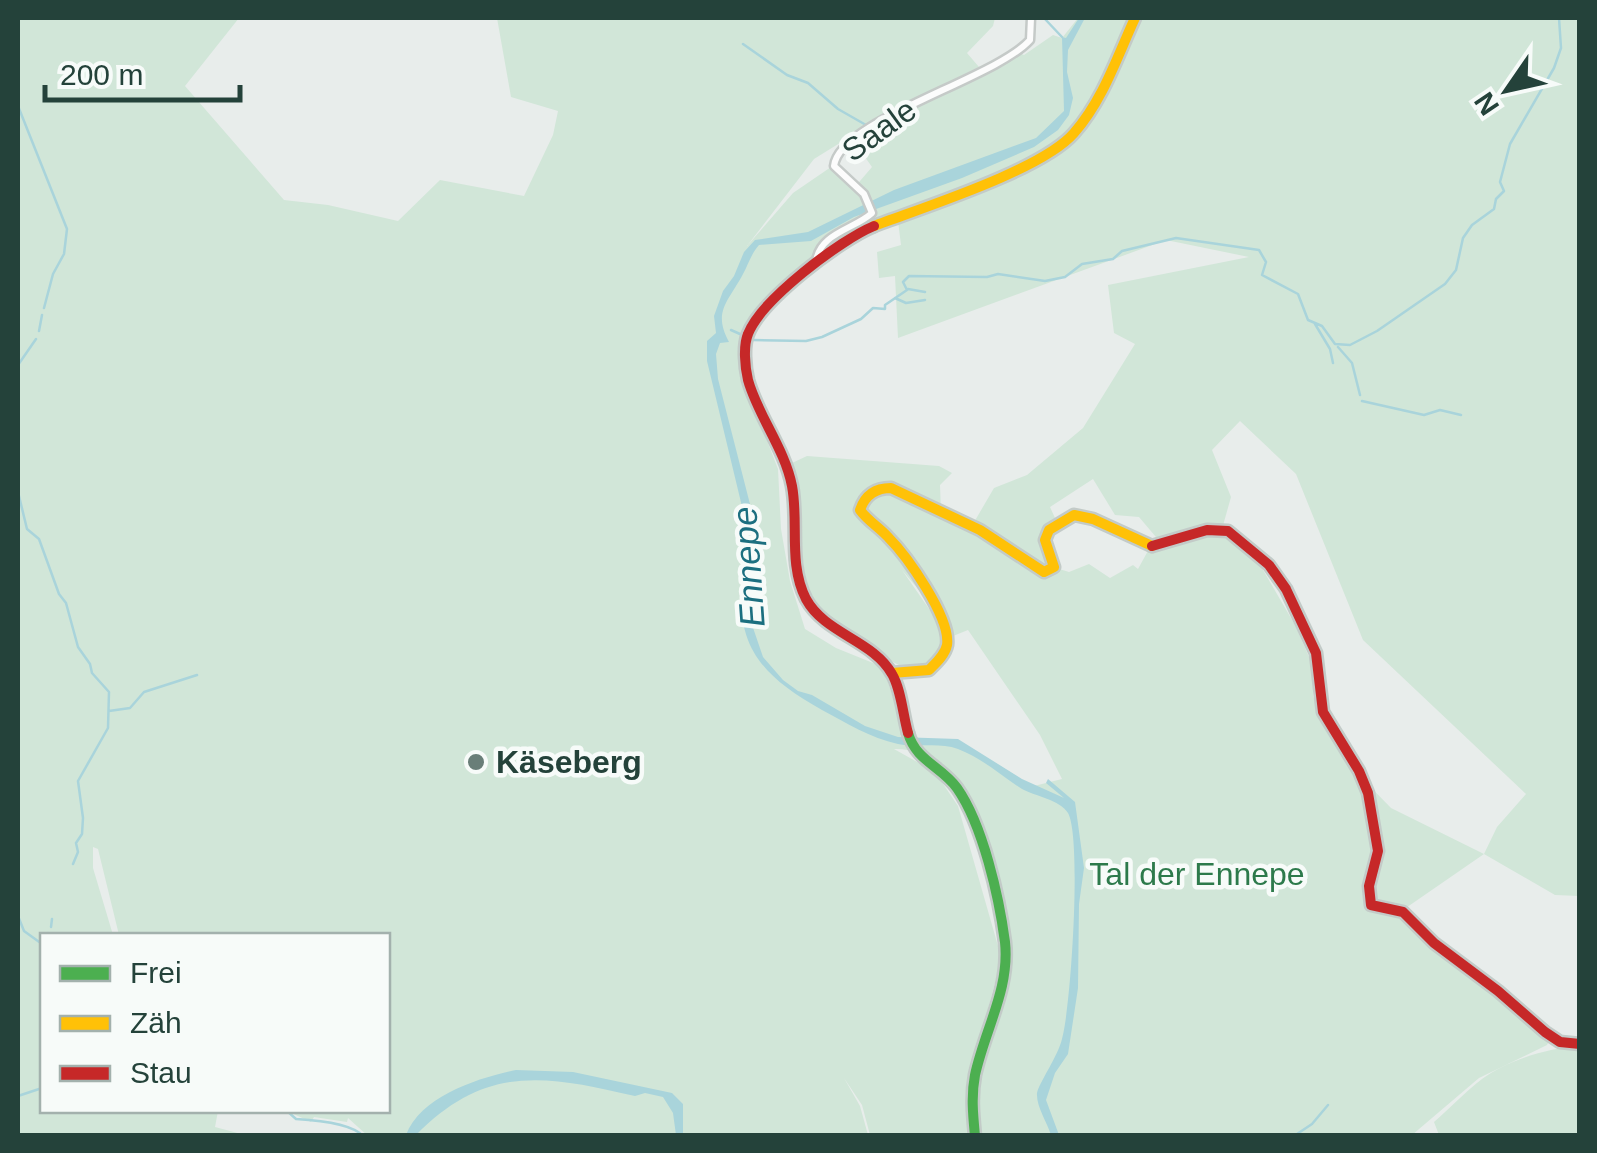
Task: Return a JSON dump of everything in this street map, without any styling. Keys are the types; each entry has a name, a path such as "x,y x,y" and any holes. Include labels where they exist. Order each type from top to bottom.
{"street":[{"name":"Saale","path":"816,262 825,242 872,213 868,202 834,166 838,154 888,117 918,100 979,76 1018,51 1030,40 1031,18"},
{"path":"975,1136 972,1100 976,1075 1005,979 1006,944 987,867 963,797 944,770 918,756 912,748 892,673 872,654 824,622 806,599 796,567 792,484 755,402 744,346 753,323 816,262 859,232 1027,166 1072,136 1104,89 1135,18"},
{"path":"892,673 929,670 944,654 948,641 916,574 886,535 860,510 863,500 881,488 891,488 968,524 1042,572 1054,567 1045,540 1049,530 1074,515 1093,519 1152,546 1208,530 1238,537 1270,565 1295,606 1320,668 1323,712 1368,793 1378,851 1369,886 1371,904 1403,912 1434,942 1560,1042 1580,1044"}],"green space":[{"name":"Tal der Ennepe","path":"18,18 239,18 185,86 284,200 328,205 398,221 440,180 524,196 553,135 558,111 511,97 497,18 995,18 993,26 967,53 979,67 885,115 814,159 747,246 793,193 831,167 854,188 872,167 855,143 863,137 1014,51 1024,55 1053,35 1062,38 1078,18 1579,18 1579,896 1555,895 1484,854 1400,912 1433,944 1497,991 1550,1039 1547,1045 1479,1078 1412,1135 977,1135 975,1095 997,993 1005,989 1010,966 1005,917 964,794 942,767 927,757 894,749 935,772 958,806 1000,953 971,1073 972,1135 870,1135 862,1105 844,1078 860,1106 868,1135 368,1136 348,1118 347,1122 314,1117 311,1122 291,1113 390,1113 390,933 119,933 98,849 93,847 93,868 112,933 40,933 40,1113 218,1113 215,1127 245,1135 18,1135","holes":["897,213 901,245 877,252 879,278 895,276 898,338 1166,240 1249,257 1108,285 1114,333 1135,344 1083,428 1027,475 994,488 973,524 990,537 941,512 940,485 952,473 939,466 807,456 792,463 799,493 804,571 822,612 899,665 915,668 928,664 945,640 941,626 902,570 946,622 953,636 968,630 1040,735 1062,779 1030,787 961,744 907,740 883,667 836,648 805,629 790,581 781,529 778,469 744,381 745,334 769,302 815,258 855,229","1240,421 1296,474 1363,640 1526,794 1497,827 1484,854 1391,808 1352,768 1321,718 1313,696 1313,666 1295,625 1259,563 1231,538 1212,530 1149,549 1138,569 1133,565 1110,578 1089,564 1069,572 1053,567 1041,533 1055,518 1050,507 1093,479 1115,515 1139,517 1161,543 1198,530 1222,529 1231,497 1212,450"]},
{"path":"1579,1046 1579,1135 1439,1135 1434,1122 1492,1072 1529,1056"}],"water":[{"path":"1079,18 1085,18 1068,50 1067,72 1073,98 1069,115 1058,130 1034,147 854,217 811,241 759,245 724,307 722,322 729,342 720,343 716,354 718,379 752,512 747,577 749,616 763,657 798,691 865,726 898,737 958,739 1022,779 1064,798 1046,783 1048,779 1075,802 1084,868 1079,904 1078,988 1068,1054 1055,1073 1046,1100 1059,1135 1051,1135 1037,1093 1060,1046 1069,994 1075,887 1068,813 958,749 898,744 859,730 799,696 765,668 746,635 742,615 745,519 707,361 707,341 716,333 714,316 723,291 755,240 808,232 894,190 1036,138 1064,111 1062,37 1066,38"},
{"path":"516,1070 573,1072 672,1093 683,1104 683,1135 676,1135 673,1113 663,1097 645,1093 635,1096 545,1080 492,1086 442,1112 416,1135 406,1135 413,1121 437,1099 468,1084"}],"waterway":[{"path":"1044,18 1062,37"},
{"path":"753,340 806,341 822,337 861,319 873,308 885,309 885,305 907,290 903,282 909,276 998,274 1045,281 1065,277 1082,264 1113,259 1122,251 1176,238 1259,250 1266,262 1262,275 1298,294 1308,320 1322,326 1335,344 1350,345 1445,284 1456,270 1463,238 1472,225 1494,209 1496,199 1504,191 1500,182 1510,144 1554,68 1561,48 1559,18"},
{"path":"743,44 787,75 808,83 838,109 866,125"},
{"path":"18,106 67,229 64,254 53,274 44,308"},
{"path":"908,289 925,292"},
{"path":"895,298 906,303 925,300"},
{"path":"39,331 42,315"},
{"path":"1315,324 1330,349 1333,363"},
{"path":"731,330 740,334"},
{"path":"18,365 36,339"},
{"path":"1338,347 1352,363 1360,395"},
{"path":"1362,401 1424,415 1440,410 1461,415"},
{"path":"18,492 27,529 39,539 66,603 78,647 92,673 109,692 108,728 78,781 83,818 73,864"},
{"path":"109,711 130,708 144,692 197,675"},
{"path":"18,916 24,931 40,943"},
{"path":"51,927 52,919"},
{"path":"18,1096 40,1089"},
{"path":"1294,1136 1312,1124 1328,1105"},
{"path":"289,1113 296,1119 341,1125 363,1136"}],"traffic: fast":[{"path":"908,733 923,757 951,780 975,821 994,883 1005,942 1004,976 975,1075 975,1136"}],"traffic: slow":[{"path":"874,226 1010,174 1058,147 1093,107 1135,18"},
{"path":"892,673 929,670 944,652 946,633 916,572 860,510 875,491 891,488 980,530 1044,572 1054,567 1045,540 1049,530 1074,515 1093,519 1152,546"}],"traffic: jam":[{"path":"874,226 823,257 768,305 748,334 745,363 752,393 789,472 797,572 806,599 825,621 884,662 898,687 908,733"},
{"path":"1152,546 1207,530 1228,531 1269,565 1286,589 1316,653 1323,712 1368,793 1378,851 1369,886 1371,905 1403,912 1434,943 1545,1032 1560,1042 1580,1044"}],"place":[{"name":"Käseberg","path":"476,762"}],"water label":[{"name":"Ennepe","path":"748,567"}]}
